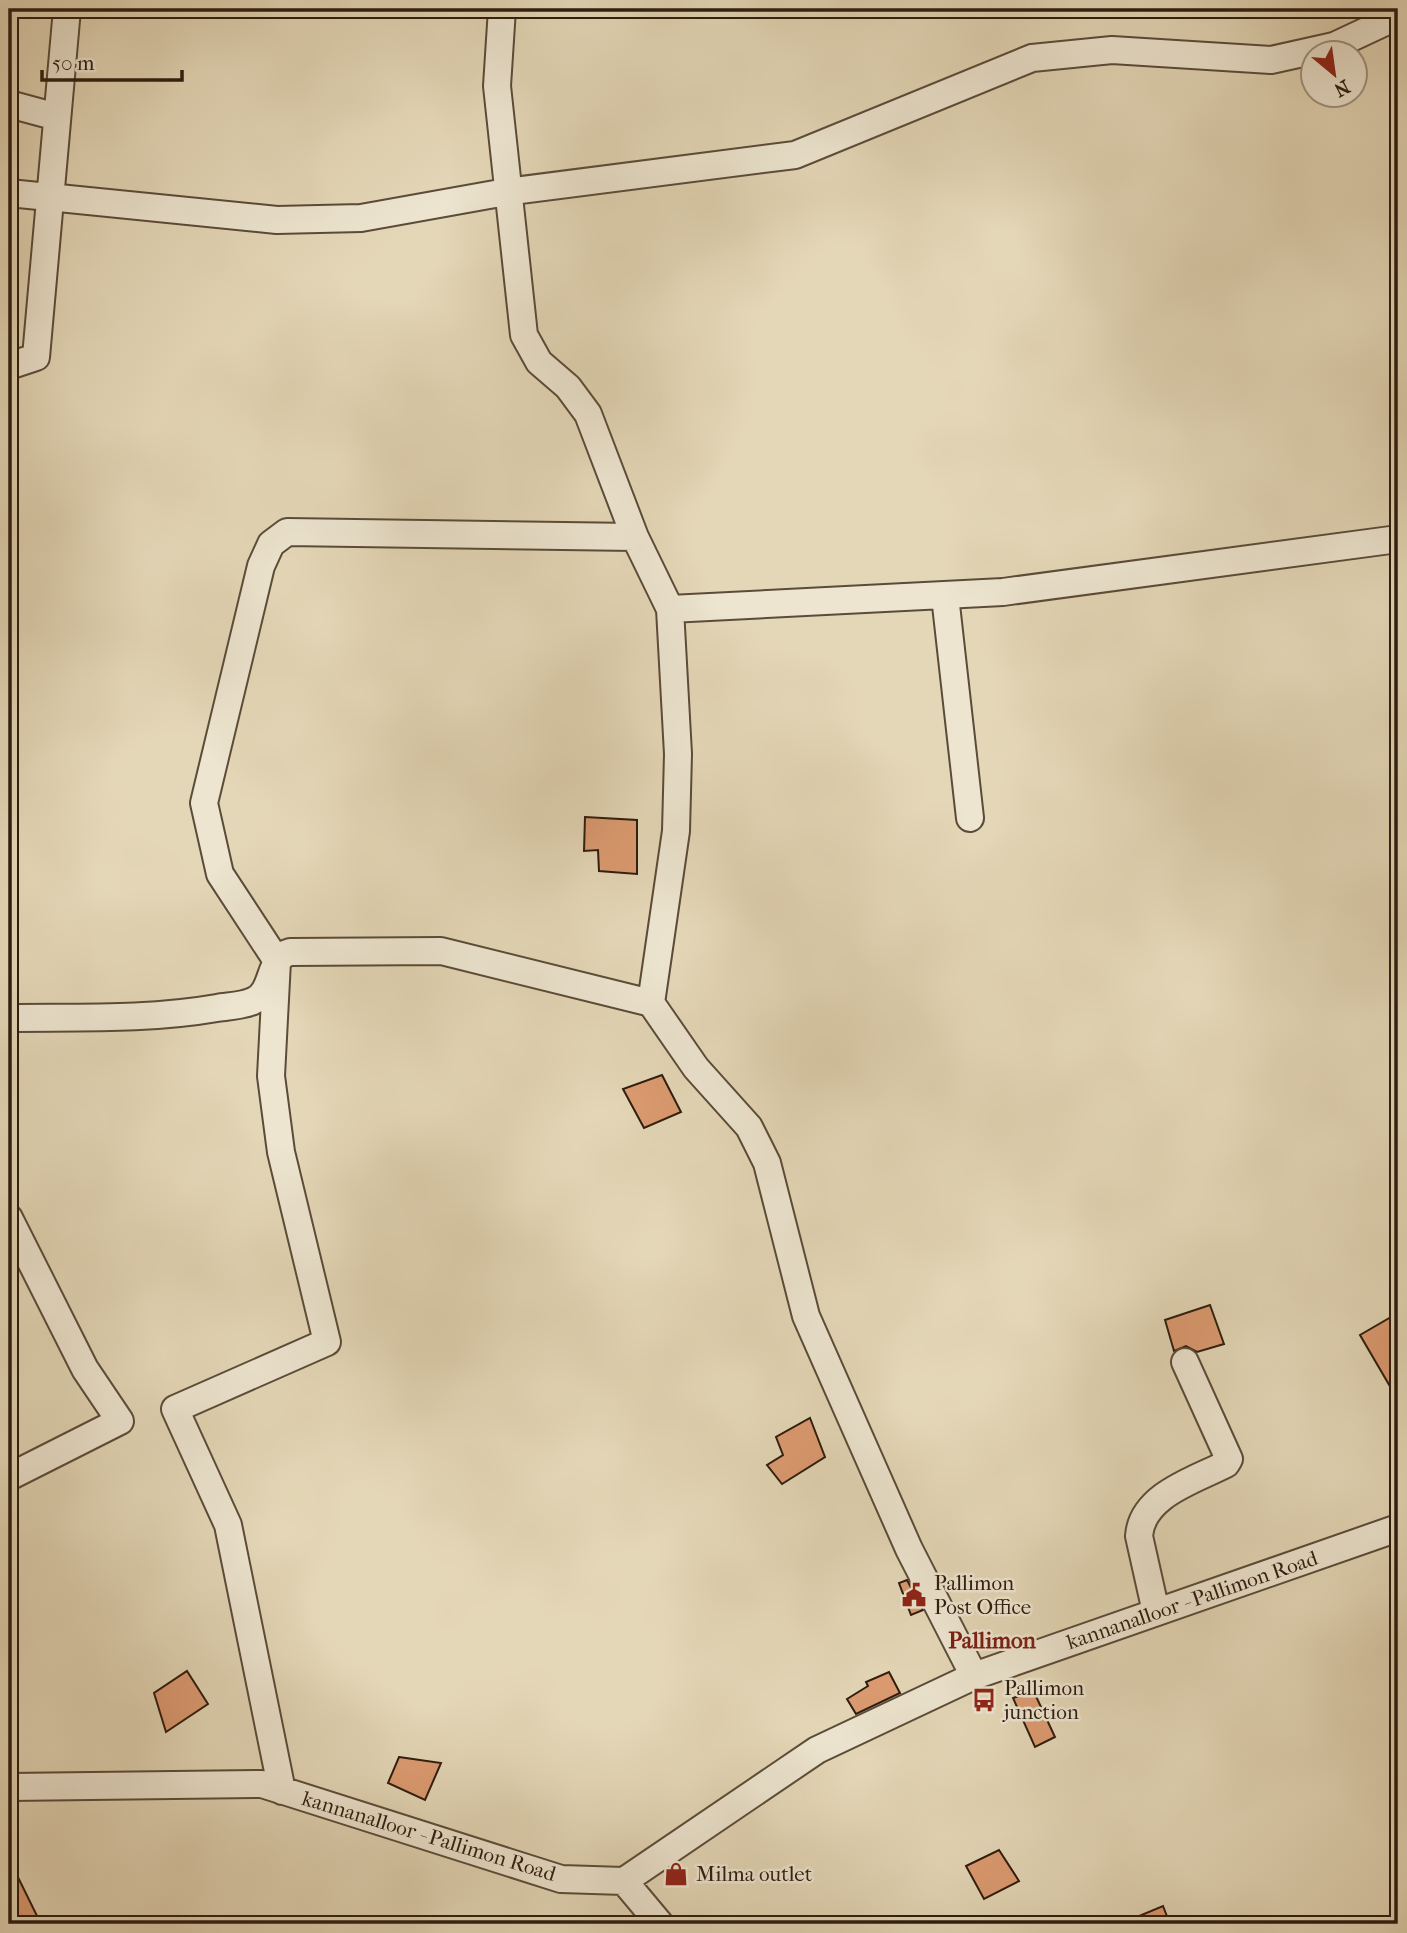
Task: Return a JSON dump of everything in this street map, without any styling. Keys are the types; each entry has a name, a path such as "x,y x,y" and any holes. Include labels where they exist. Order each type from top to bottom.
{"street":[{"path":"9,366 36,356 67,9"},
{"path":"502,9 497,86 506,191 524,335 539,362 568,387 588,414 635,537 670,609 678,754 676,831 651,1003"},
{"path":"9,194 277,220 361,218 506,191 795,155 1032,58 1112,50 1271,60 1334,46 1398,16"},
{"path":"9,104 57,117"},
{"path":"282,1791 239,1567 228,1525 174,1409 327,1342 281,1152 271,1076 276,961 220,874 204,803 261,566 271,544 287,532 635,537"},
{"path":"670,609 1003,592 1398,539"},
{"path":"945,596 970,818"},
{"path":"9,1018 121,1017 196,1012 251,1002 265,991 276,961 283,954 290,952 441,951 651,1003 695,1068 749,1127 767,1163 806,1316 909,1549 974,1676"},
{"path":"9,1218 85,1369 120,1421 9,1477"},
{"path":"1156,1612 1139,1536 1140,1526 1148,1509 1160,1498 1226,1464 1228,1459 1185,1362"},
{"name":"kannanalloor - Pallimon Road","path":"9,1787 262,1784 561,1879 624,1881 817,1750 974,1676 1398,1528"},
{"path":"624,1881 660,1924"}],"building":[{"path":"585,817 637,820 637,874 599,871 598,850 584,851"},
{"path":"662,1075 681,1112 644,1128 623,1089"},
{"path":"1210,1305 1224,1344 1197,1352 1186,1346 1174,1351 1165,1320"},
{"path":"1398,1313 1398,1400 1360,1335"},
{"path":"810,1418 825,1457 782,1484 767,1465 783,1455 776,1437"},
{"path":"907,1580 923,1610 911,1615 899,1583"},
{"path":"187,1671 208,1704 166,1732 154,1693"},
{"path":"889,1672 900,1693 856,1714 847,1699 868,1686 866,1682"},
{"path":"1034,1692 1055,1737 1035,1747 1013,1698"},
{"path":"399,1757 441,1763 425,1800 388,1783"},
{"path":"999,1850 1019,1881 984,1899 966,1866"},
{"path":"9,1859 41,1924 9,1924"},
{"path":"1163,1906 1170,1924 1120,1924"}],"place":[{"name":"Pallimon Post Office","path":"914,1595"},
{"name":"Pallimon junction","path":"984,1700"},
{"name":"Milma outlet","path":"676,1874"}],"district":[{"name":"Pallimon","path":"992,1640"}]}
